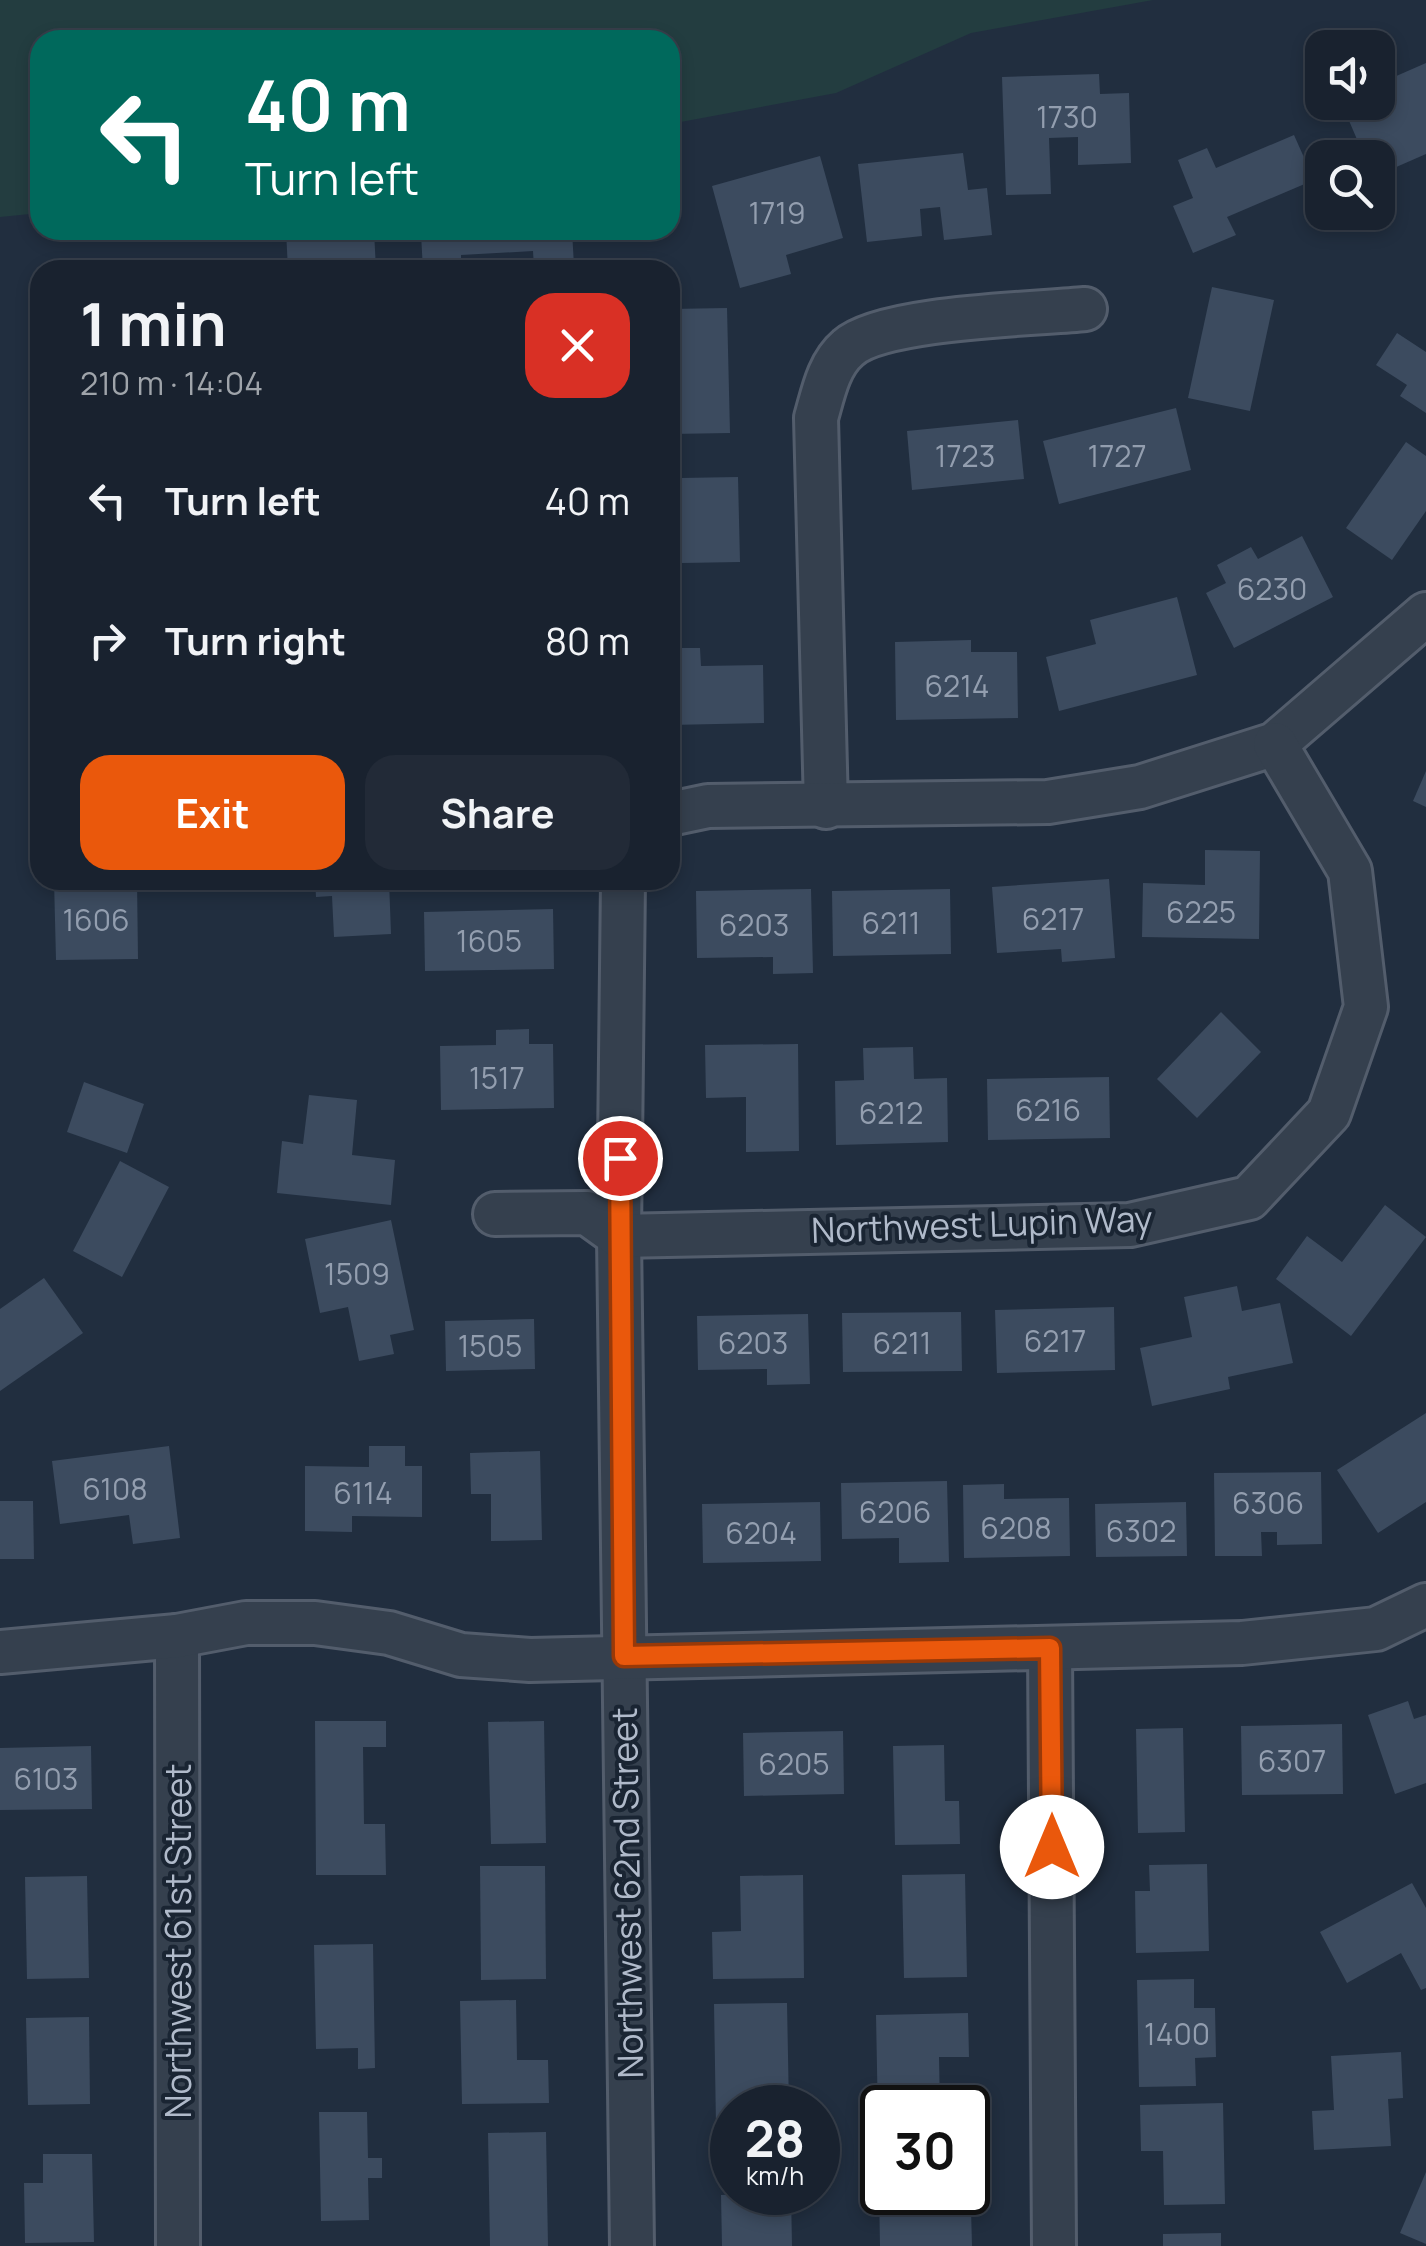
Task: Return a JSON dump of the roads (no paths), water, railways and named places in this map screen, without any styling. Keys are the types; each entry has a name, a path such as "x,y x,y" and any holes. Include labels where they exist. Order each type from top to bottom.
{"street":[{"path":"826,807 816,418 829,374 849,346 886,329 1086,310"},
{"path":"680,812 708,806 1048,802 1140,787 1275,744 1426,614"},
{"name":"Northwest Lupin Way","path":"619,1236 1130,1225 1249,1198 1330,1112 1366,1008 1350,872 1275,744"},
{"name":"Northwest 62nd Street","path":"622,890 619,1236 632,2246"},
{"path":"495,1214 587,1213 619,1236"},
{"path":"0,1652 177,1636 246,1623 315,1623 388,1632 461,1655 530,1660 1242,1644 1376,1629 1426,1605"},
{"name":"Northwest 61st Street","path":"177,1636 178,2246"},
{"path":"1050,1648 1054,2246"}]}
